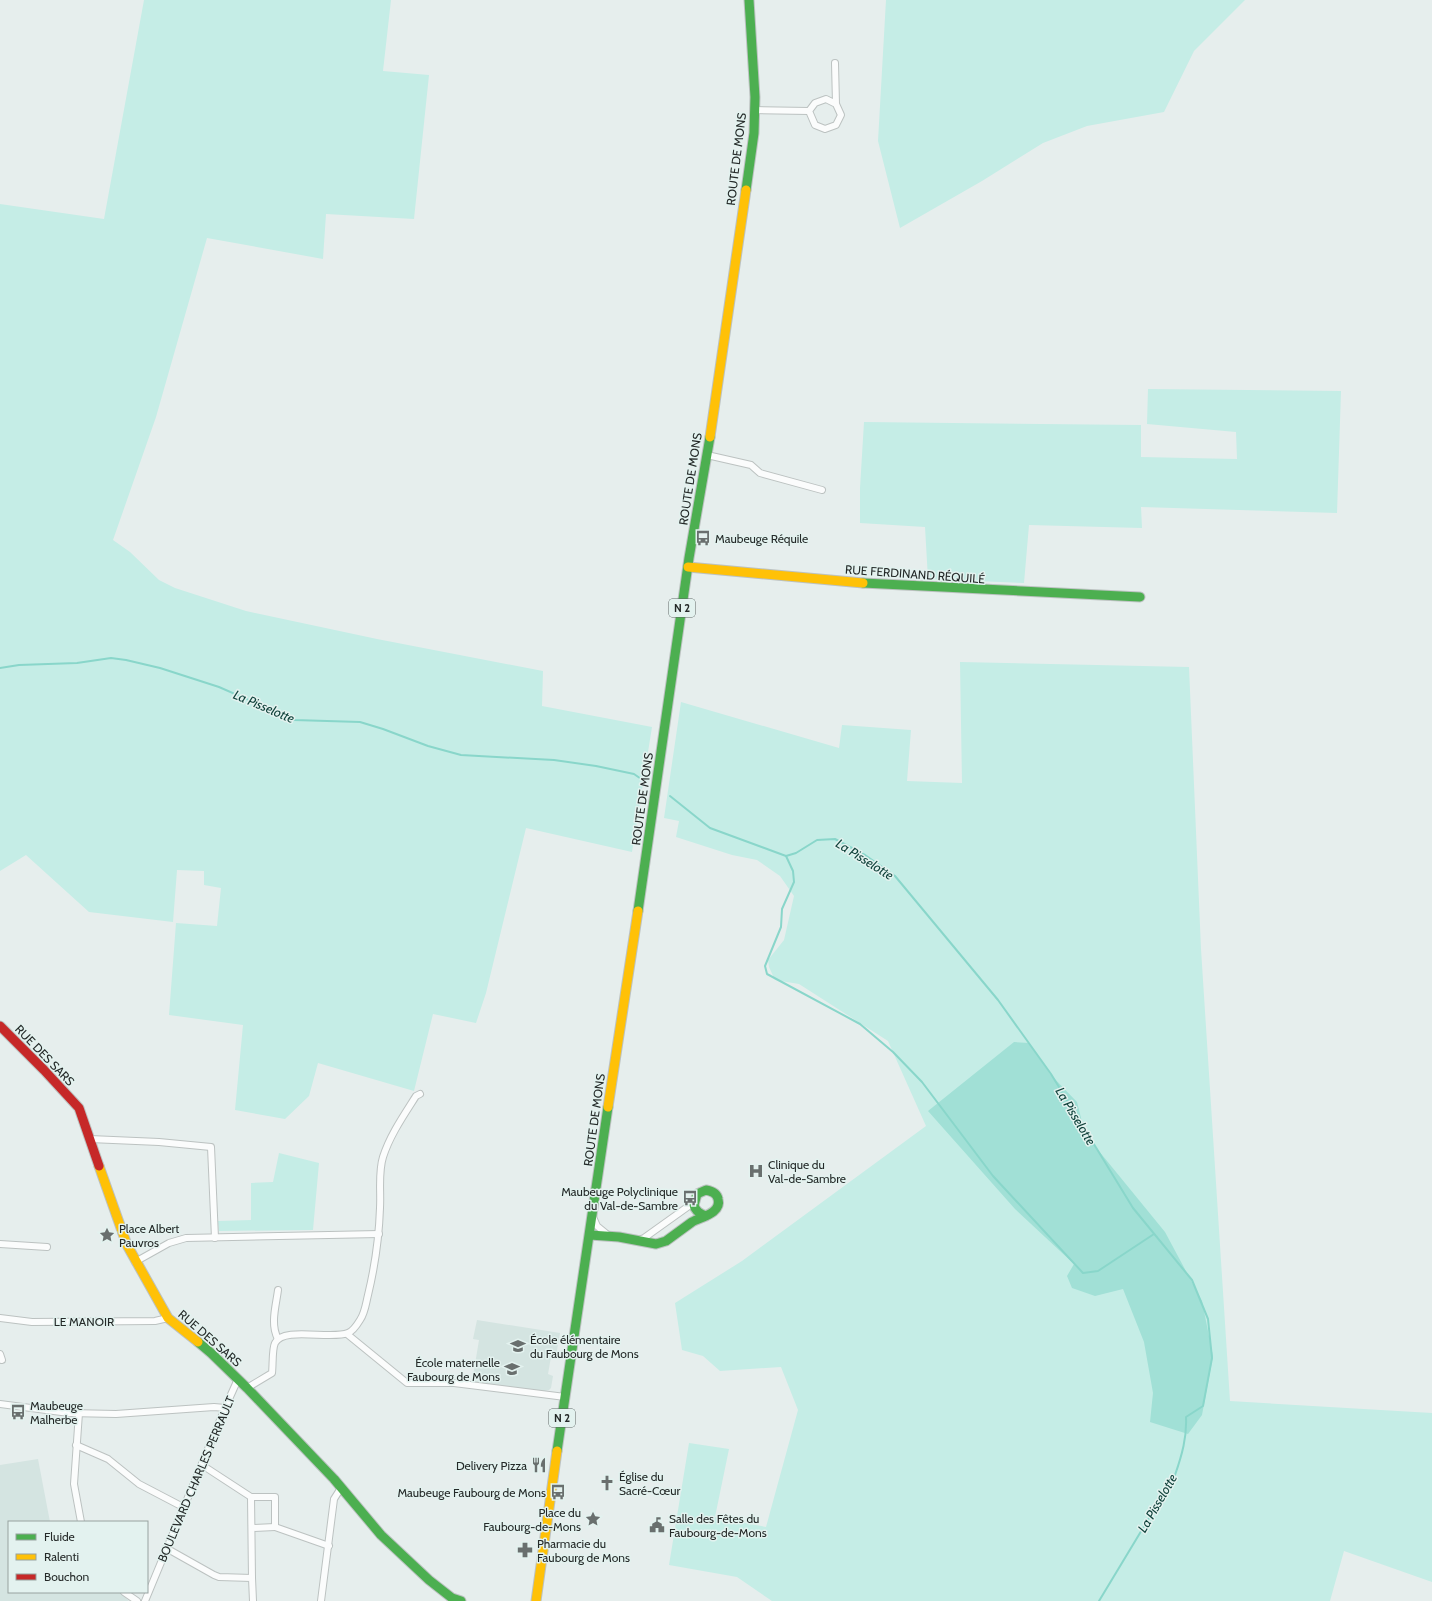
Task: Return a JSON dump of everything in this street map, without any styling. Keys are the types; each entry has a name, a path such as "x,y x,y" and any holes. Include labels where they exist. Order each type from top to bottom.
{"main road":[{"name":"ROUTE DE MONS","path":"536,1601 688,567 707,455 754,134 755,90 749,0"},
{"name":"RUE FERDINAND RÉQUILÉ","path":"688,567 882,585 1140,597"},
{"name":"RUE DES SARS","path":"0,1026 79,1108 127,1245 135,1262 168,1318 211,1353 247,1388 341,1488 381,1535 429,1580 452,1598 461,1601"},
{"path":"590,1235 608,1235 637,1240 651,1245 661,1244 698,1218 706,1216 715,1212 719,1203 715,1194 706,1190 701,1191 694,1198 693,1203 696,1212 706,1216"}],"street":[{"path":"809,110 814,125 825,129 836,125 841,114 836,104 835,63"},
{"path":"754,110 809,110 815,103 826,99 836,104"},
{"path":"707,455 751,465 760,473 822,490"},
{"path":"247,1388 272,1373 275,1343 278,1339 293,1334 329,1336 348,1334 354,1329 364,1312 377,1255 379,1234 380,1170 383,1157 402,1117 416,1096 420,1094"},
{"path":"90,1139 159,1142 211,1147 215,1238"},
{"path":"637,1240 644,1238 693,1203"},
{"path":"592,1215 597,1226 608,1235"},
{"path":"135,1262 169,1243 186,1238 379,1234"},
{"path":"0,1244 47,1247"},
{"path":"278,1290 273,1321 275,1333 278,1339"},
{"name":"LE MANOIR","path":"0,1318 17,1321 47,1322 155,1321 168,1318"},
{"path":"348,1334 407,1383 454,1383 565,1397"},
{"name":"BOULEVARD CHARLES PERRAULT","path":"145,1601 183,1507 238,1379"},
{"path":"0,1404 79,1413 116,1414 214,1407 225,1408"},
{"path":"79,1413 74,1484 81,1521"},
{"path":"76,1445 108,1459 139,1484 183,1507"},
{"path":"202,1465 252,1497 275,1497 276,1527"},
{"path":"320,1601 329,1546 334,1499 341,1488"},
{"path":"252,1497 253,1601"},
{"path":"252,1528 276,1527 329,1546"},
{"path":"166,1548 218,1577 252,1578"},
{"path":"125,1593 137,1601"}],"shaded area":[{"path":"477,1320 560,1333 556,1356 551,1357 548,1374 553,1376 551,1388 540,1392 472,1382 479,1340 473,1339"},
{"path":"38,1459 50,1521 8,1521 8,1593 120,1593 129,1601 0,1601 0,1465"}],"green space":[{"path":"144,0 391,0 383,71 429,75 414,219 326,214 323,259 207,238 156,417 113,540 130,552 159,580 175,588 246,611 377,639 543,671 542,706 652,727 632,852 526,828 486,993 476,1023 433,1014 414,1091 318,1063 309,1096 285,1119 235,1110 243,1025 169,1015 176,923 217,926 221,888 204,885 204,871 177,870 173,922 89,912 26,855 0,871 0,204 104,219"},
{"path":"886,0 1245,0 1194,51 1164,112 1087,126 1043,143 982,181 900,228 878,141"},
{"path":"1148,389 1341,391 1337,513 1141,507 1142,528 1029,525 1024,583 928,579 925,527 860,523 860,488 864,422 1141,425 1141,457 1237,459 1236,432 1147,424"},
{"path":"960,662 1189,667 1201,949 1230,1401 1432,1413 1432,1582 1344,1551 1330,1601 772,1601 737,1577 669,1565 689,1443 729,1449 715,1517 766,1527 798,1410 781,1367 720,1371 703,1356 682,1350 675,1303 742,1261 926,1126 888,1041 799,984 775,980 769,967 768,960 784,940 794,896 780,876 757,860 732,855 676,837 679,821 664,818 681,702 839,748 842,725 911,730 907,781 962,783"},
{"path":"1014,1042 1029,1043 1050,1074 1077,1102 1085,1134 1165,1232 1202,1301 1213,1356 1202,1415 1188,1434 1150,1422 1153,1393 1144,1342 1123,1289 1095,1296 1072,1288 1067,1276 1074,1264 1015,1209 928,1111"},
{"path":"279,1153 319,1163 313,1230 219,1231 218,1221 251,1220 251,1183 273,1182"}],"waterway":[{"name":"La Pisselotte","path":"0,668 19,665 77,663 111,658 126,660 160,668 219,687 294,720 360,722 428,746 461,755 554,760 596,766 634,774 644,781"},
{"name":"La Pisselotte","path":"670,796 710,828 786,856 796,853 817,840 835,839 865,855 895,876 998,1000 1051,1074 1133,1208 1192,1280 1208,1319 1212,1358 1203,1406 1186,1417 1184,1446 1175,1475 1099,1601"},
{"path":"786,856 793,871 794,882 782,909 781,927 765,966 767,974 860,1024 893,1052 922,1082 993,1176 1083,1273 1098,1271 1154,1234"}],"traffic: fast":[{"path":"746,190 754,133 755,97 749,0"},
{"path":"638,911 689,558 710,437"},
{"path":"863,583 1140,597"},
{"path":"557,1451 608,1107"},
{"path":"590,1235 619,1237 656,1244 666,1241 692,1222 705,1216 710,1214 717,1208 718,1199 716,1195 706,1190 697,1194 694,1205 698,1212 702,1214 704,1215 706,1216"},
{"path":"198,1342 247,1388 334,1479 381,1535 429,1580 452,1598 461,1601"}],"traffic: slow":[{"path":"710,437 746,190"},
{"path":"688,567 863,583"},
{"path":"608,1107 638,911"},
{"path":"99,1166 127,1245 168,1318 198,1342"},
{"path":"536,1601 557,1451"}],"traffic: jam":[{"path":"0,1026 79,1108 99,1166"}],"place":[{"name":"Maubeuge Réquile","path":"703,538"},
{"name":"Clinique du Val-de-Sambre","path":"756,1171"},
{"name":"Maubeuge Polyclinique du Val-de-Sambre","path":"690,1198"},
{"name":"Place Albert Pauvros","path":"107,1235"},
{"name":"École élémentaire du Faubourg de Mons","path":"518,1346"},
{"name":"École maternelle Faubourg de Mons","path":"512,1369"},
{"name":"Maubeuge Malherbe","path":"18,1412"},
{"name":"Delivery Pizza","path":"539,1465"},
{"name":"Église du Sacré-Cœur","path":"607,1483"},
{"name":"Maubeuge Faubourg de Mons","path":"558,1492"},
{"name":"Place du Faubourg-de-Mons","path":"593,1519"},
{"name":"Salle des Fêtes du Faubourg-de-Mons","path":"657,1525"},
{"name":"Pharmacie du Faubourg de Mons","path":"525,1550"}]}
